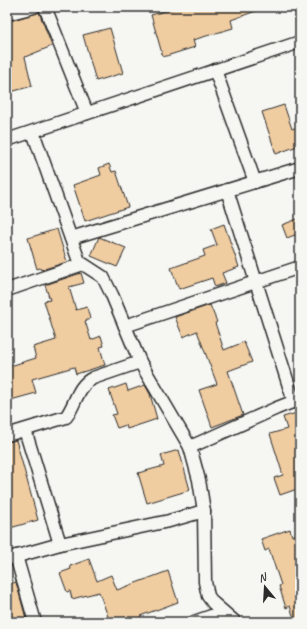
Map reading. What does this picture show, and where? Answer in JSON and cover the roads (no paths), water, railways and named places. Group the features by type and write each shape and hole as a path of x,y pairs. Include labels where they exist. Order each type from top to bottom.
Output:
{"street":[{"path":"7,14 34,7"},
{"path":"45,7 87,113"},
{"path":"7,140 300,42"},
{"path":"215,70 255,182"},
{"path":"33,132 80,264"},
{"path":"71,238 300,168"},
{"path":"190,448 297,400 256,282 227,190"},
{"path":"7,290 80,264 83,264 103,277 140,362 190,448 200,480 204,512 205,582 209,600 235,622"},
{"path":"125,326 300,268"},
{"path":"7,435 66,417 84,384 90,380 140,362"},
{"path":"25,430 60,544"},
{"path":"35,622 11,558 60,544 204,512"},
{"path":"194,622 223,612"}]}
